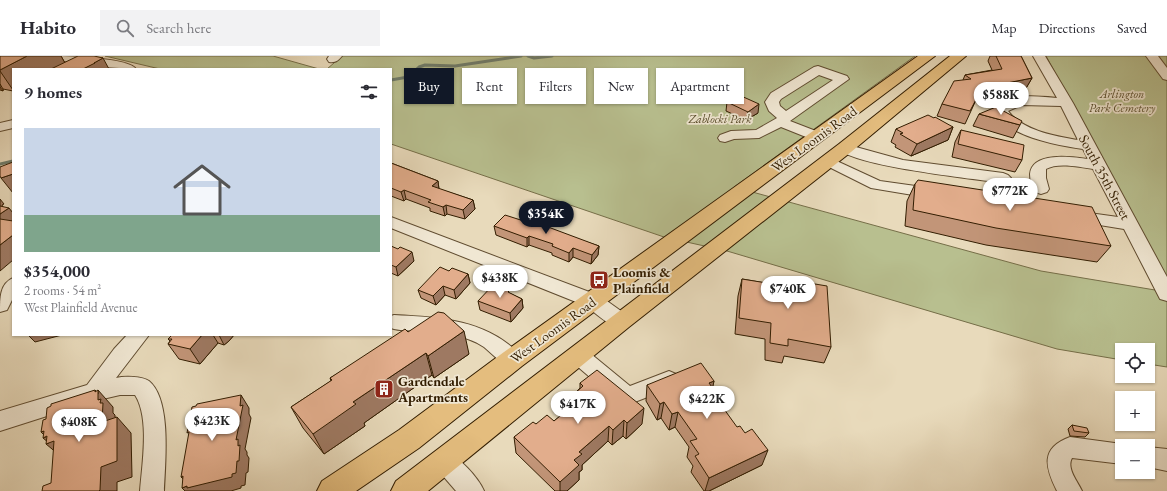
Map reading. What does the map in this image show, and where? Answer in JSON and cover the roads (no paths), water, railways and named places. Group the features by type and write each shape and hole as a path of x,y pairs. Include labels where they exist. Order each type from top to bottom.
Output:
{"main road":[{"name":"West Loomis Road","path":"332,491 409,439 513,359 816,136 928,56"},
{"name":"West Loomis Road","path":"406,491 445,462 578,354 836,155 959,56"},
{"path":"816,136 836,155"}],"street":[{"path":"59,56 85,62 122,65 128,68"},
{"path":"1152,56 1167,76"},
{"name":"South 35th Street","path":"1041,57 1167,294"},
{"path":"70,68 85,62"},
{"path":"725,138 731,135 760,134 783,120 843,79 818,70 776,96 772,102 774,108 783,120 816,136"},
{"path":"1066,103 1031,100 1007,105 1001,110 1005,118 1031,132 1060,142 1089,146"},
{"path":"0,127 12,124"},
{"path":"836,155 859,154 924,167 1004,178"},
{"path":"836,155 876,185 953,197"},
{"path":"1041,189 1038,175 1040,167 1044,164 1064,162 1099,165"},
{"path":"1061,214 1130,224"},
{"path":"392,222 593,301 621,321"},
{"path":"394,322 433,324 462,330 484,338 513,359"},
{"path":"94,392 121,355 138,336"},
{"path":"578,354 627,396 677,377"},
{"path":"0,421 94,392 120,386 142,387 148,393 155,427 152,491"},
{"path":"1070,491 1062,479 1058,466 1064,449 1070,447 1115,453"},
{"path":"1155,458 1167,460"},
{"path":"445,462 472,491"}],"waterway":[{"path":"392,80 408,77 419,67 425,65 455,66 521,56"},
{"path":"528,56 534,58 552,56"},
{"path":"0,164 12,161"}],"place":[{"name":"Loomis & Plainfield","path":"599,280"},
{"name":"Gardendale Apartments","path":"384,389"}],"park label":[{"name":"Arlington Park Cemetery","path":"1122,101"},
{"name":"Zablocki Park","path":"720,119"}]}
